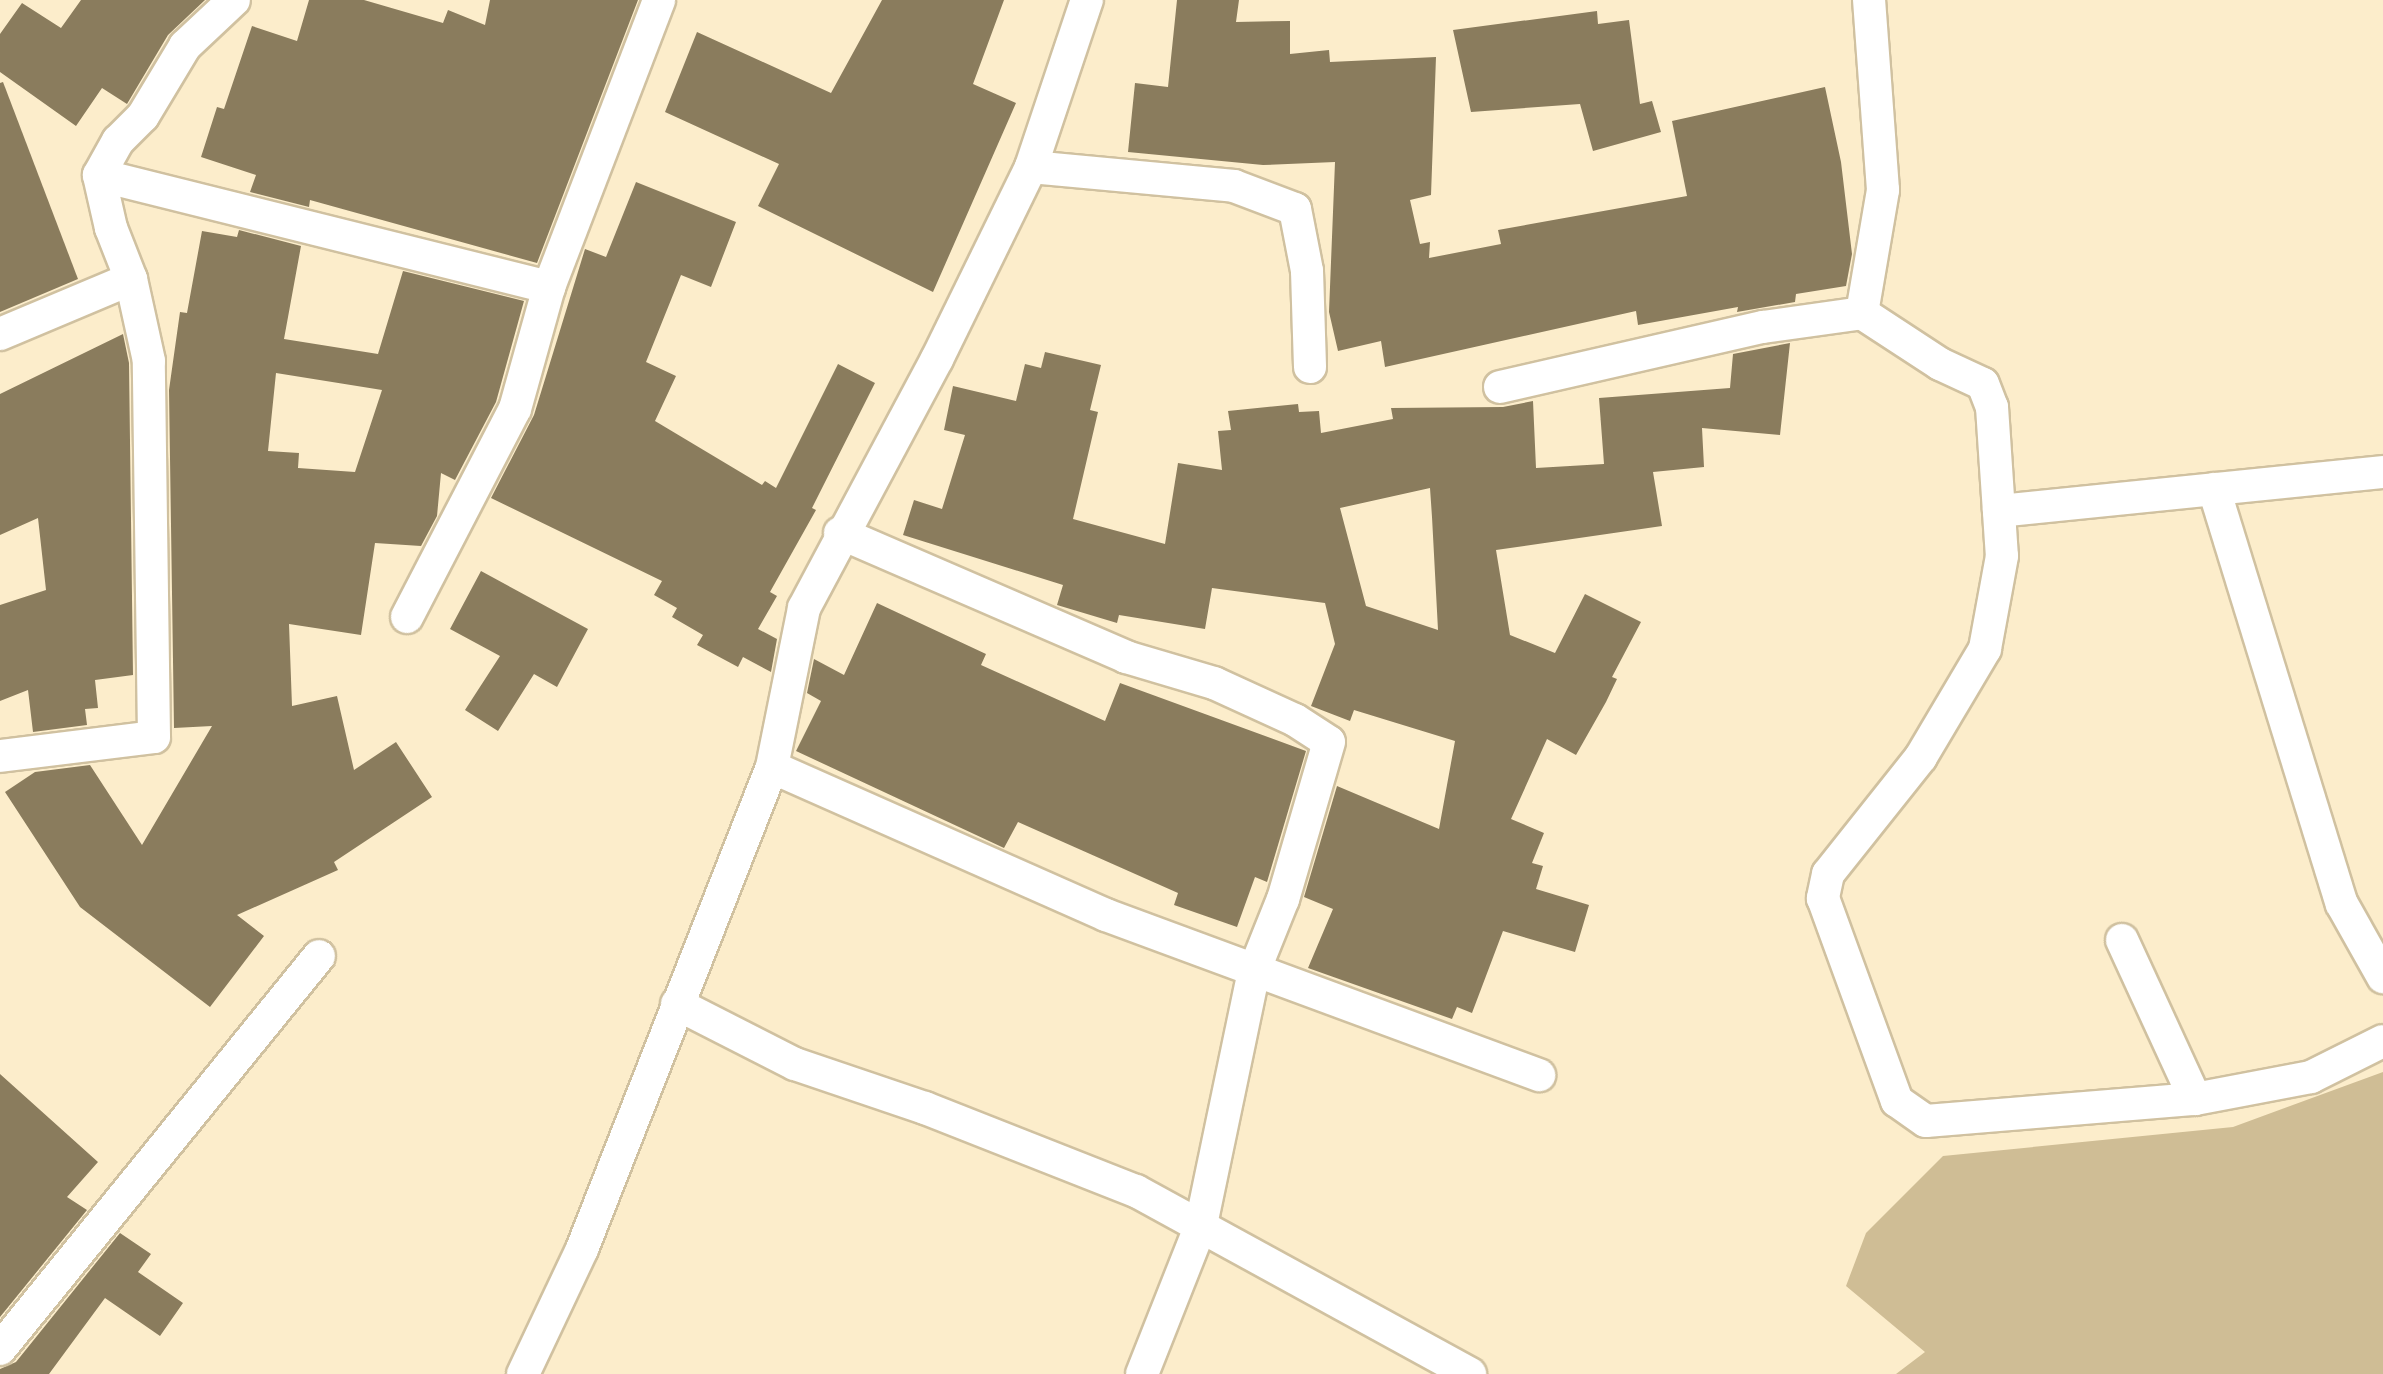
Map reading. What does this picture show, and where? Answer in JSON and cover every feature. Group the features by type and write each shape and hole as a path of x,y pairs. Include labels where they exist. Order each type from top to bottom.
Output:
{"street":[{"path":"0,756 154,737 149,361 131,280 111,228 99,175 118,140 143,116 185,46 234,0"},
{"path":"407,618 515,409 549,287 659,0"},
{"path":"524,1374 582,1249 772,767 804,608 840,533 937,360 1031,167 1086,0"},
{"path":"1862,313 1884,190 1870,0"},
{"path":"1031,167 1234,186 1294,209 1307,271 1310,368"},
{"path":"99,175 549,287"},
{"path":"0,334 131,280"},
{"path":"1500,387 1763,327 1862,313 1940,364 1983,384 1992,407 2002,556 1985,648 1921,756 1841,852 1828,874 1824,898 1897,1100 1909,1113 1926,1121 1948,1121 2195,1099 2311,1077 2383,1040"},
{"path":"1999,511 2383,472"},
{"path":"2214,489 2342,904 2383,976"},
{"path":"840,533 1126,656 1214,683 1294,720 1330,742 1283,899 1254,971 1201,1226 1142,1374"},
{"path":"772,767 1106,915 1539,1075"},
{"path":"2122,940 2195,1099"},
{"path":"0,1349 319,956"},
{"path":"677,1004 795,1064 925,1108 1136,1191 1470,1374"}],"shaded area":[{"path":"2383,1072 2383,1374 1896,1374 1925,1352 1846,1286 1866,1233 1943,1156 2233,1127"}],"building":[{"path":"81,0 205,0 168,35 127,104 102,88 76,126 0,72 0,34 22,3 61,28"},
{"path":"309,0 364,0 443,23 448,10 485,25 490,0 638,0 537,263 310,200 309,207 250,192 256,175 201,157 217,107 224,109 252,26 297,41"},
{"path":"882,0 1004,0 973,84 1016,103 933,292 758,206 779,164 665,112 697,32 831,93"},
{"path":"1177,0 1239,0 1236,22 1290,21 1290,54 1329,50 1330,62 1436,57 1431,195 1410,200 1420,244 1430,242 1429,258 1501,244 1498,230 1687,196 1672,121 1825,87 1841,162 1852,254 1846,286 1796,294 1795,302 1737,312 1738,307 1638,325 1636,311 1385,367 1381,341 1338,351 1329,312 1335,162 1263,165 1128,152 1135,83 1168,87"},
{"path":"1597,11 1598,24 1629,20 1640,104 1652,101 1661,132 1593,151 1580,104 1471,112 1453,30"},
{"path":"3,82 78,279 0,312 0,83"},
{"path":"636,182 736,222 711,287 681,275 646,362 676,376 655,421 762,485 765,481 776,488 838,364 875,383 812,508 816,510 770,592 777,596 758,629 777,639 771,672 743,657 738,667 697,645 703,635 672,617 677,608 654,595 662,581 491,498 534,415 585,249 606,257"},
{"path":"239,230 301,246 284,339 378,354 403,271 524,301 496,402 455,480 441,473 437,516 421,546 375,543 361,635 289,624 292,706 337,696 354,770 396,742 432,797 334,862 338,870 237,915 264,936 210,1007 80,907 5,792 35,772 90,765 142,845 212,726 174,728 169,390 180,312 187,313 202,231 237,237","holes":["276,373 382,390 355,472 298,468 299,453 268,451"]},
{"path":"123,334 129,363 133,675 95,680 98,708 85,709 87,725 33,732 28,690 0,701 0,605 46,590 38,518 0,535 0,394"},
{"path":"1790,343 1780,435 1702,428 1704,467 1653,472 1662,526 1496,550 1510,635 1555,653 1585,594 1641,622 1612,677 1617,679 1606,702 1576,755 1547,739 1511,819 1544,833 1532,863 1543,866 1536,889 1589,905 1575,952 1503,931 1472,1013 1457,1007 1452,1019 1308,968 1333,909 1304,897 1337,786 1439,829 1455,741 1354,710 1350,721 1311,706 1335,644 1325,603 1212,588 1205,629 1119,615 1117,623 1057,605 1063,585 903,535 914,500 942,509 965,435 944,430 953,386 1016,401 1025,364 1041,368 1045,352 1101,365 1090,410 1098,412 1073,519 1165,544 1178,463 1222,470 1218,431 1231,430 1228,411 1298,404 1299,412 1319,411 1321,433 1393,419 1391,408 1503,407 1533,401 1536,468 1604,464 1599,398 1730,388 1733,354","holes":["1430,488 1438,630 1366,606 1340,508"]},
{"path":"481,571 588,629 557,687 534,674 498,731 465,710 500,656 450,629"},
{"path":"877,603 986,654 981,665 1105,721 1120,683 1306,751 1267,882 1255,877 1237,927 1174,905 1178,893 1018,822 1004,848 796,751 821,701 807,693 814,659 844,675"},
{"path":"0,1074 98,1162 67,1197 87,1210 0,1317"},
{"path":"120,1233 151,1254 138,1272 183,1303 160,1336 105,1298 49,1374 0,1374 0,1369 16,1362"}]}
